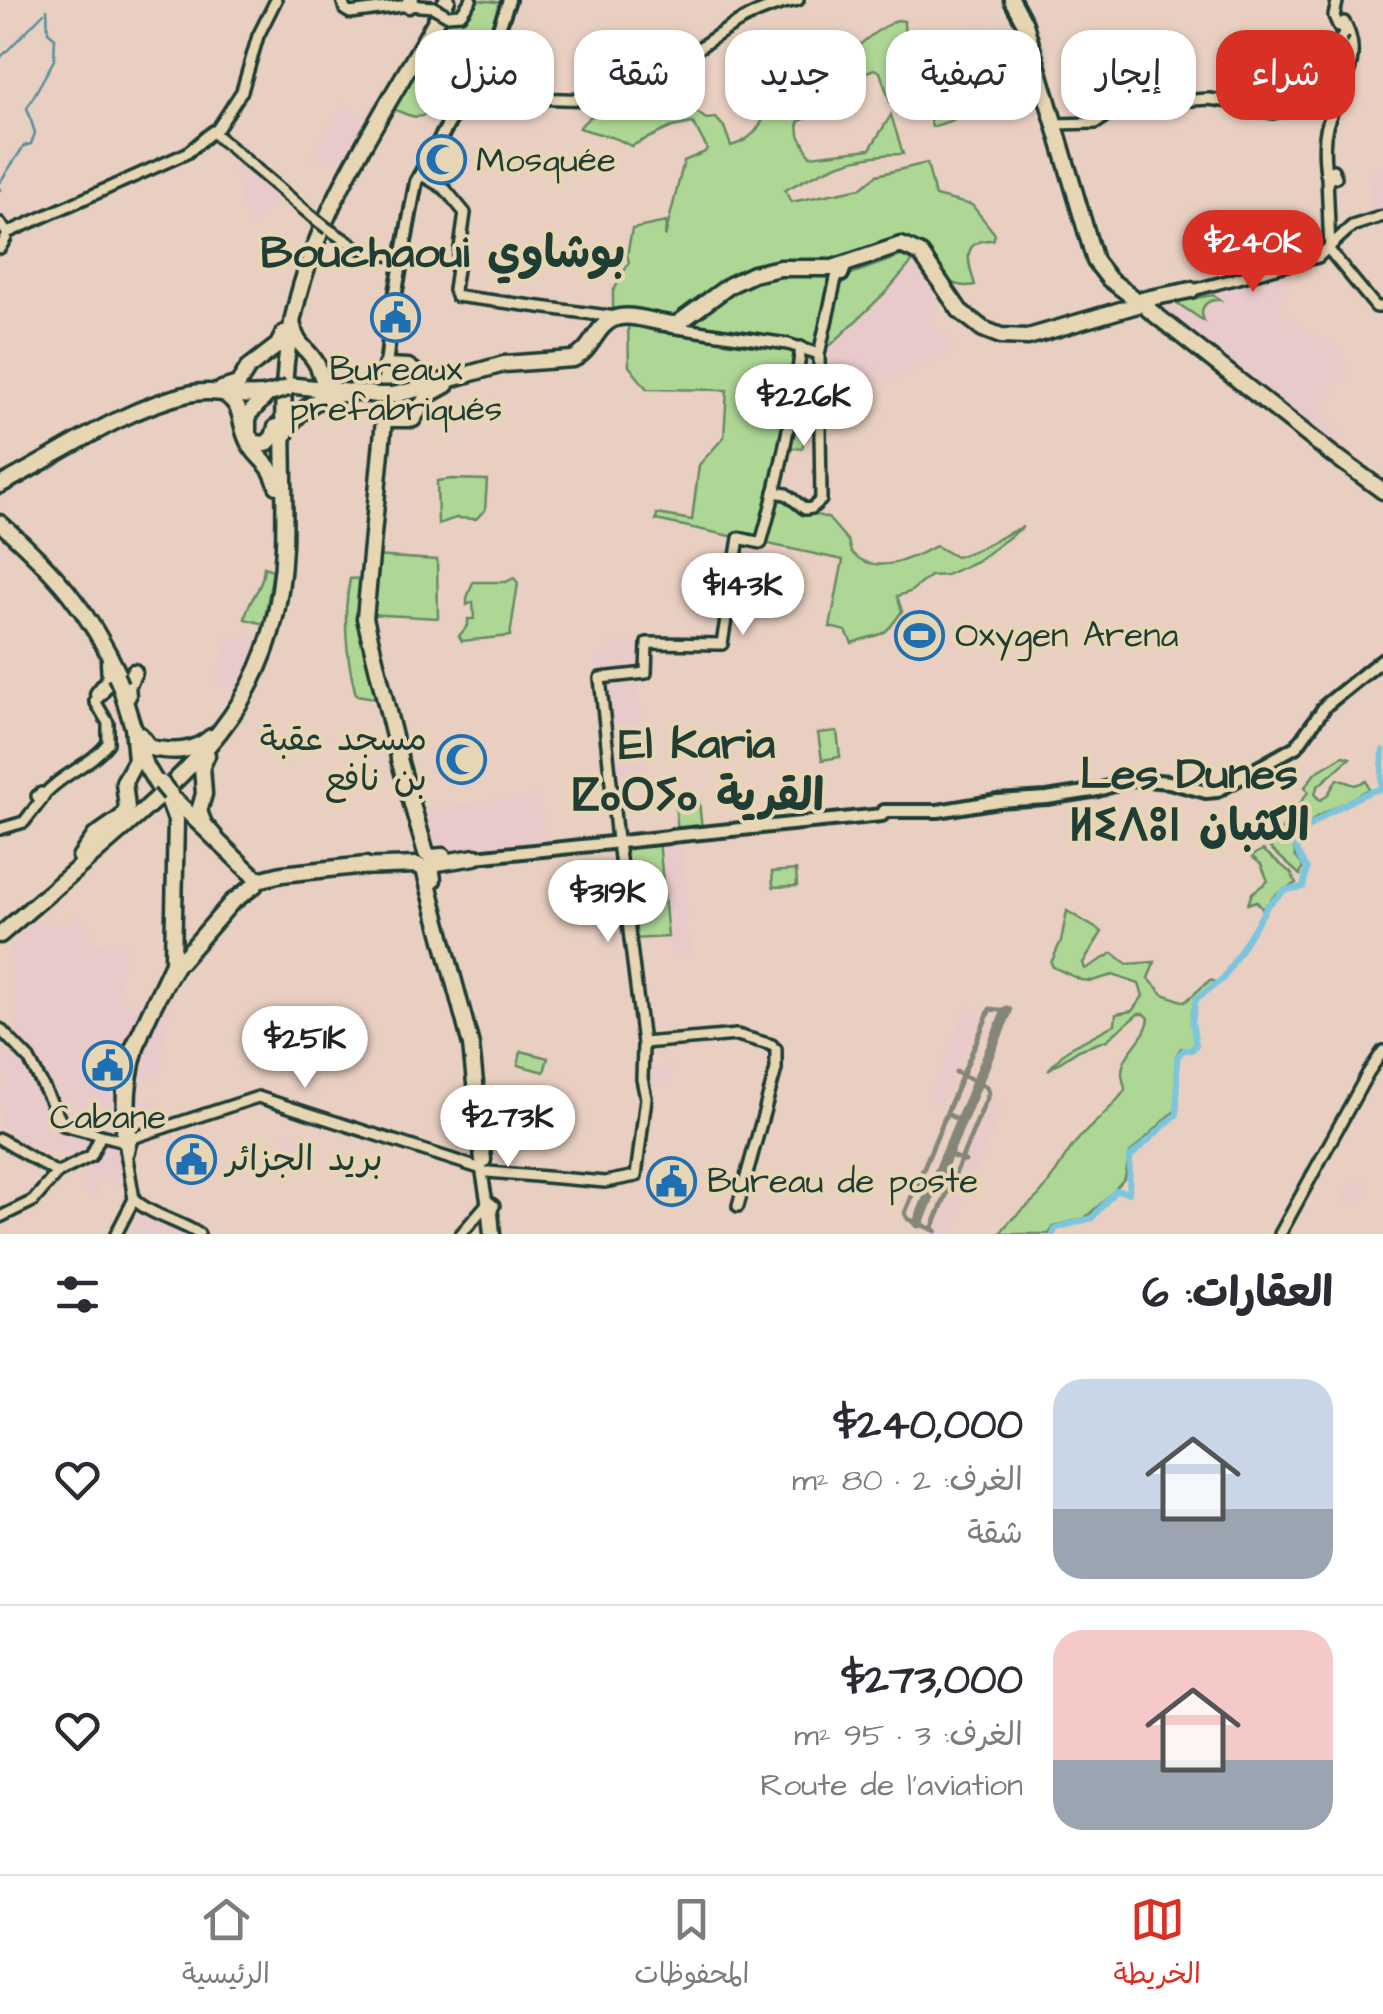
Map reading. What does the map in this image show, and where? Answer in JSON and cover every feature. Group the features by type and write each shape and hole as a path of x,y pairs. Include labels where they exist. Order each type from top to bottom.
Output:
{"highway":[{"path":"1012,0 1059,126 1095,262 1109,278 1383,489"},
{"path":"0,483 126,417 176,397 221,391 238,384 248,368 278,346 341,186 442,4"},
{"path":"392,395 506,366 578,361 617,322 669,327 684,323 732,286 772,272 839,273 895,248 921,259 954,308 992,336 1025,340 1191,292"},
{"path":"385,420 415,418 429,394 454,380 504,364 577,358 586,352 608,319 677,324 733,282 769,270 828,268 895,248"},
{"path":"282,387 251,410 247,430 250,440 259,445 271,440 276,426 282,387 289,323"},
{"path":"289,323 297,342 316,361 323,382 338,391"},
{"path":"390,367 412,368 430,381 454,380"},
{"path":"390,367 411,370 416,376 415,386 392,395"},
{"path":"377,864 418,854 365,616 390,367"},
{"path":"215,837 201,820 199,811 204,794 202,766 234,716 263,658 280,596 284,541 282,387"},
{"path":"0,483 141,408 191,390 247,397 282,387 392,395 415,401 416,414 408,419 385,420"},
{"path":"221,391 238,405 247,440 272,470 279,494"},
{"path":"281,455 283,439 292,422 320,398 338,391"},
{"path":"0,931 163,787 215,733 245,687 268,627 278,582 276,426"},
{"path":"1,527 72,599 129,707 142,749 175,812 176,961"},
{"path":"163,787 201,757 234,716"},
{"path":"134,724 144,745 158,750 190,750 215,733"},
{"path":"114,834 126,814 124,782 136,760 134,724"},
{"path":"163,787 256,880"},
{"path":"163,787 256,880"},
{"path":"410,808 428,856 468,856"},
{"path":"0,931 73,865 152,810 172,817 177,832"},
{"path":"73,865 95,836 126,814"},
{"path":"126,1141 125,1083 131,1053 176,961 256,880 468,856"},
{"path":"468,856 430,866 475,1073 484,1171"},
{"path":"176,961 224,907 256,880 413,862"},
{"path":"358,868 421,866 442,924 473,1038 484,1171"},
{"path":"488,1210 493,1234"}],"main road":[{"path":"498,30 507,0"},
{"path":"390,367 389,334 410,205 420,174 450,120"},
{"path":"790,268 839,273"},
{"path":"468,856 938,811 1098,790 1133,779 1169,782 1191,792 1222,790 1294,748 1322,710 1383,661"}],"street":[{"path":"3,235 181,158 216,132 242,91 258,36 276,0"},
{"path":"342,0 350,13 410,3 442,4 462,13 471,0"},
{"path":"554,99 616,98 743,19 798,0"},
{"path":"1337,1 1347,30"},
{"path":"1337,1 1334,16 1339,30"},
{"path":"1343,30 1344,22"},
{"path":"1059,126 1096,124 1126,104 1216,100"},
{"path":"1059,126 1096,126 1126,107 1216,102"},
{"path":"1331,120 1326,132 1330,249 1365,297 1376,308 1383,307"},
{"path":"216,132 314,218 356,248 402,258"},
{"path":"420,174 445,189 465,214 454,297 608,319"},
{"path":"1146,305 1318,256 1353,228 1383,218"},
{"path":"774,492 786,494 805,509 821,500 819,354 839,273"},
{"path":"669,327 801,347 819,354"},
{"path":"0,1030 29,1059 60,1121 68,1128 100,1136 126,1141 258,1097 484,1171 605,1182 636,1176 646,1098 600,678 646,673 646,643 722,644 738,538 761,544 802,375 801,347"},
{"path":"0,827 24,822 41,796 90,762 108,743 113,681"},
{"path":"642,1045 740,1035 774,1049 738,1206"},
{"path":"484,1171 605,1180 632,1175 637,1166 644,1099 640,1079 642,1045"},
{"path":"1281,1234 1383,1052"},
{"path":"0,1216 33,1201 56,1173 90,1156 100,1136"},
{"path":"0,1138 56,1173"},
{"path":"116,1234 134,1199 126,1141"},
{"path":"484,1171 488,1210"},
{"path":"484,1171 488,1210"},
{"path":"134,1199 199,1234"},
{"path":"463,1234 488,1210"}],"shaded area":[{"path":"979,23 990,30 963,30"},
{"path":"344,103 367,124 346,158 310,160"},
{"path":"239,159 278,195 251,225 240,205 236,167"},
{"path":"1383,166 1383,215 1372,216 1368,172 1371,167"},
{"path":"917,259 933,284 935,312 927,320 957,348 885,383 822,357 824,351"},
{"path":"1285,269 1291,276 1278,308 1310,334 1329,341 1344,353 1339,359 1351,369 1317,410 1340,436 1333,445 1159,308 1164,304 1173,309 1175,304 1169,302 1252,281 1255,288 1268,273"},
{"path":"242,634 260,641 238,692 211,680 219,672 228,638"},
{"path":"611,641 644,643 643,669 599,676 595,656 611,653 615,665"},
{"path":"637,677 645,773 612,777 603,682"},
{"path":"539,796 545,843 431,856 416,809"},
{"path":"680,839 686,886 686,936 691,936 692,955 671,956 659,841"},
{"path":"74,917 89,921 90,943 126,945 117,1001 161,999 174,978 159,1080 139,1079 137,1099 156,1104 154,1120 135,1121 134,1130 121,1139 84,1131 84,1106 62,1120 18,1047 10,946 31,925 72,925"},
{"path":"968,1006 983,1014 941,1107 927,1101"},
{"path":"8,1050 24,1056 57,1122 98,1139 91,1152 78,1162 65,1154 22,1144 0,1125 0,1092 7,1078 0,1077 0,1053"},
{"path":"671,1066 671,1085 647,1088 645,1072"},
{"path":"992,1098 1004,1103 950,1234 935,1234"},
{"path":"286,1134 320,1145 319,1148 313,1147 310,1158 304,1156 302,1163 279,1155"},
{"path":"100,1139 123,1146 130,1189 117,1186 115,1180 100,1179 96,1196 81,1189"},
{"path":"1356,1176 1370,1186 1356,1207 1342,1199"},
{"path":"136,1206 193,1234 137,1234"}],"green space":[{"path":"478,0 506,3 496,30 439,30 446,17"},
{"path":"897,20 904,21 905,30 886,30 886,90 880,72 874,69 866,72 866,40"},
{"path":"415,71 415,116 393,109"},
{"path":"716,118 731,146 753,134 762,122 802,120 798,122 799,135 810,156 870,149 888,120 893,120 903,154 855,160 785,190 791,202 861,188 877,175 927,163 935,196 972,205 995,234 993,240 971,248 969,261 975,285 947,281 913,246 833,266 761,270 684,320 613,314 613,292 629,262 632,229 666,222 665,237 684,161 707,148 693,123 672,127 631,146 579,128 587,120"},
{"path":"930,120 953,120 932,127"},
{"path":"901,256 913,261 831,345 823,344 840,278"},
{"path":"780,273 835,277 816,351 800,345 792,408 805,420 802,448 783,448 772,493 785,495 796,509 828,518 848,541 851,552 882,565 936,546 956,557 1023,527 977,561 946,575 930,576 910,592 897,596 902,611 890,627 852,643 846,631 830,627 843,560 656,520 657,514 692,520 699,465 724,437 727,390 647,389 629,366 628,324 671,330 747,281"},
{"path":"1214,295 1220,300 1205,305 1204,321 1169,302"},
{"path":"487,480 485,510 476,519 456,518 438,524 437,481"},
{"path":"373,556 437,560 438,618 367,614"},
{"path":"264,567 273,570 264,624 245,619"},
{"path":"364,578 380,699 356,695 348,651 346,608 350,579"},
{"path":"514,578 518,583 510,636 462,641 459,636 468,619 474,619 473,602 467,605 473,582 506,582"},
{"path":"837,731 840,757 822,760 818,733"},
{"path":"1343,756 1350,758 1317,787 1315,795 1320,800 1327,796 1337,779 1355,785 1366,781 1369,789 1315,818 1294,843 1295,856 1303,866 1300,875 1269,847 1308,792 1305,787 1315,773"},
{"path":"699,801 702,831 678,832 675,803"},
{"path":"659,840 668,937 631,939 621,844"},
{"path":"1263,850 1291,873 1296,883 1275,895 1263,909 1256,901 1248,904 1252,893 1268,881 1261,864 1251,856"},
{"path":"796,870 797,886 773,887 772,872"},
{"path":"1067,911 1102,932 1083,963 1085,969 1113,953 1127,964 1155,962 1148,978 1163,994 1185,1002 1210,980 1216,982 1193,1008 1191,1023 1196,1043 1190,1049 1181,1048 1176,1056 1176,1110 1130,1153 1125,1178 1085,1218 1054,1226 1049,1234 1000,1234 1039,1195 1075,1143 1125,1090 1123,1065 1149,1018 1138,1014 1107,1040 1079,1050 1048,1070 1067,1050 1115,1024 1116,1014 1132,1011 1143,996 1139,984 1113,975 1081,980 1053,967"},
{"path":"521,1051 548,1058 544,1072 518,1065"}],"waterway":[{"path":"0,182 24,146 31,144 35,133 27,108 54,60 55,38 48,32 47,9"},
{"path":"0,58 44,13"},
{"path":"1053,1234 1056,1228 1092,1218 1116,1190 1129,1193 1130,1157 1177,1114 1177,1057 1196,1045 1192,1022 1196,999 1223,979 1268,905 1285,890 1303,887 1307,869 1296,846 1302,833 1336,809 1381,789 1383,750"}],"taxiway":[{"path":"936,1231 908,1219 905,1213 990,1009 1007,1011"},
{"path":"932,1229 989,1093 987,1087 956,1072"},
{"path":"947,1114 961,1121"},
{"path":"947,1154 965,1161"}],"runway":[{"path":"918,1223 1007,1011"}],"place":[{"name":"Mosquée","path":"441,160"},
{"name":"Bureaux prefabriqués","path":"396,317"},
{"name":"Oxygen Arena","path":"920,635"},
{"name":"مسجد عقبة بن نافع","path":"462,759"},
{"name":"Cabane","path":"108,1065"},
{"name":"بريد الجزائر","path":"191,1159"},
{"name":"Bureau de poste","path":"672,1181"}],"district":[{"name":"Bouchaoui بوشاوي","path":"443,254"},
{"name":"El Karia ⵇⴰⵔⵢⴰ القرية","path":"697,771"},
{"name":"Les Dunes ⵍⵉⴷⵓⵏ الكثبان","path":"1189,801"}]}
